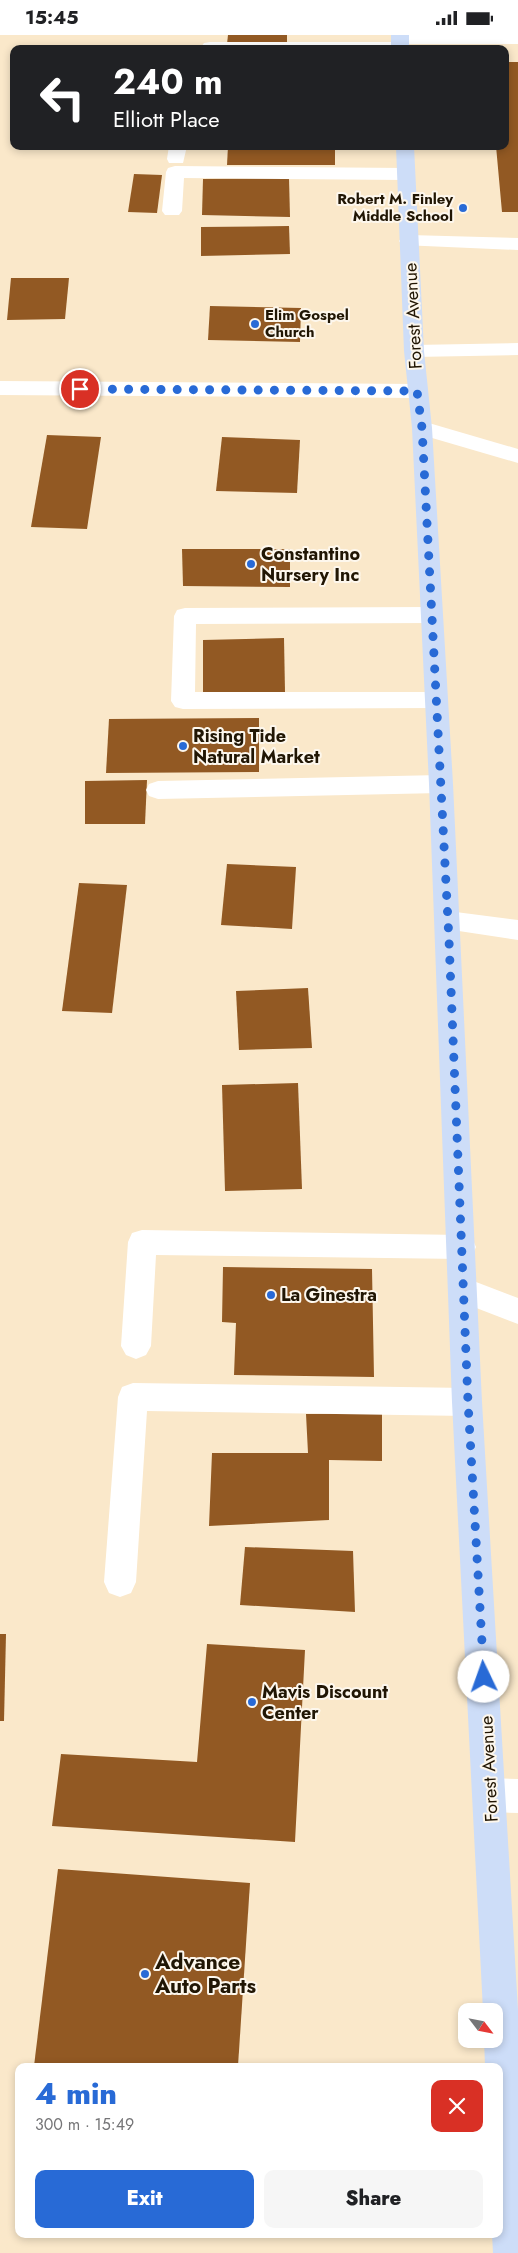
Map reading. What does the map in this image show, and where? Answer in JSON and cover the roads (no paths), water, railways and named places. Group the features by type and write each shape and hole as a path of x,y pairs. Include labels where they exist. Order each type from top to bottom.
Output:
{"main road":[{"name":"Forest Avenue","path":"405,150 414,351 422,428 448,921 468,1402 504,1795 512,2253"}],"street":[{"path":"305,45 518,39"},
{"path":"172,211 175,172 406,174"},
{"path":"409,241 518,244"},
{"path":"414,351 518,349"},
{"path":"0,388 417,391"},
{"path":"422,428 518,456"},
{"path":"431,615 186,616 183,701 436,700"},
{"path":"158,790 441,784"},
{"path":"448,921 518,930"},
{"path":"136,1346 142,1242 462,1247"},
{"path":"464,1290 518,1311"},
{"path":"120,1582 133,1397 468,1402"}],"place":[{"name":"Robert M. Finley Middle School","path":"463,208"},
{"name":"Elim Gospel Church","path":"255,324"},
{"name":"Constantino Nursery Inc","path":"251,564"},
{"name":"Rising Tide Natural Market","path":"183,746"},
{"name":"La Ginestra","path":"271,1295"},
{"name":"Mavis Discount Center","path":"252,1702"},
{"name":"Advance Auto Parts","path":"145,1974"}]}
